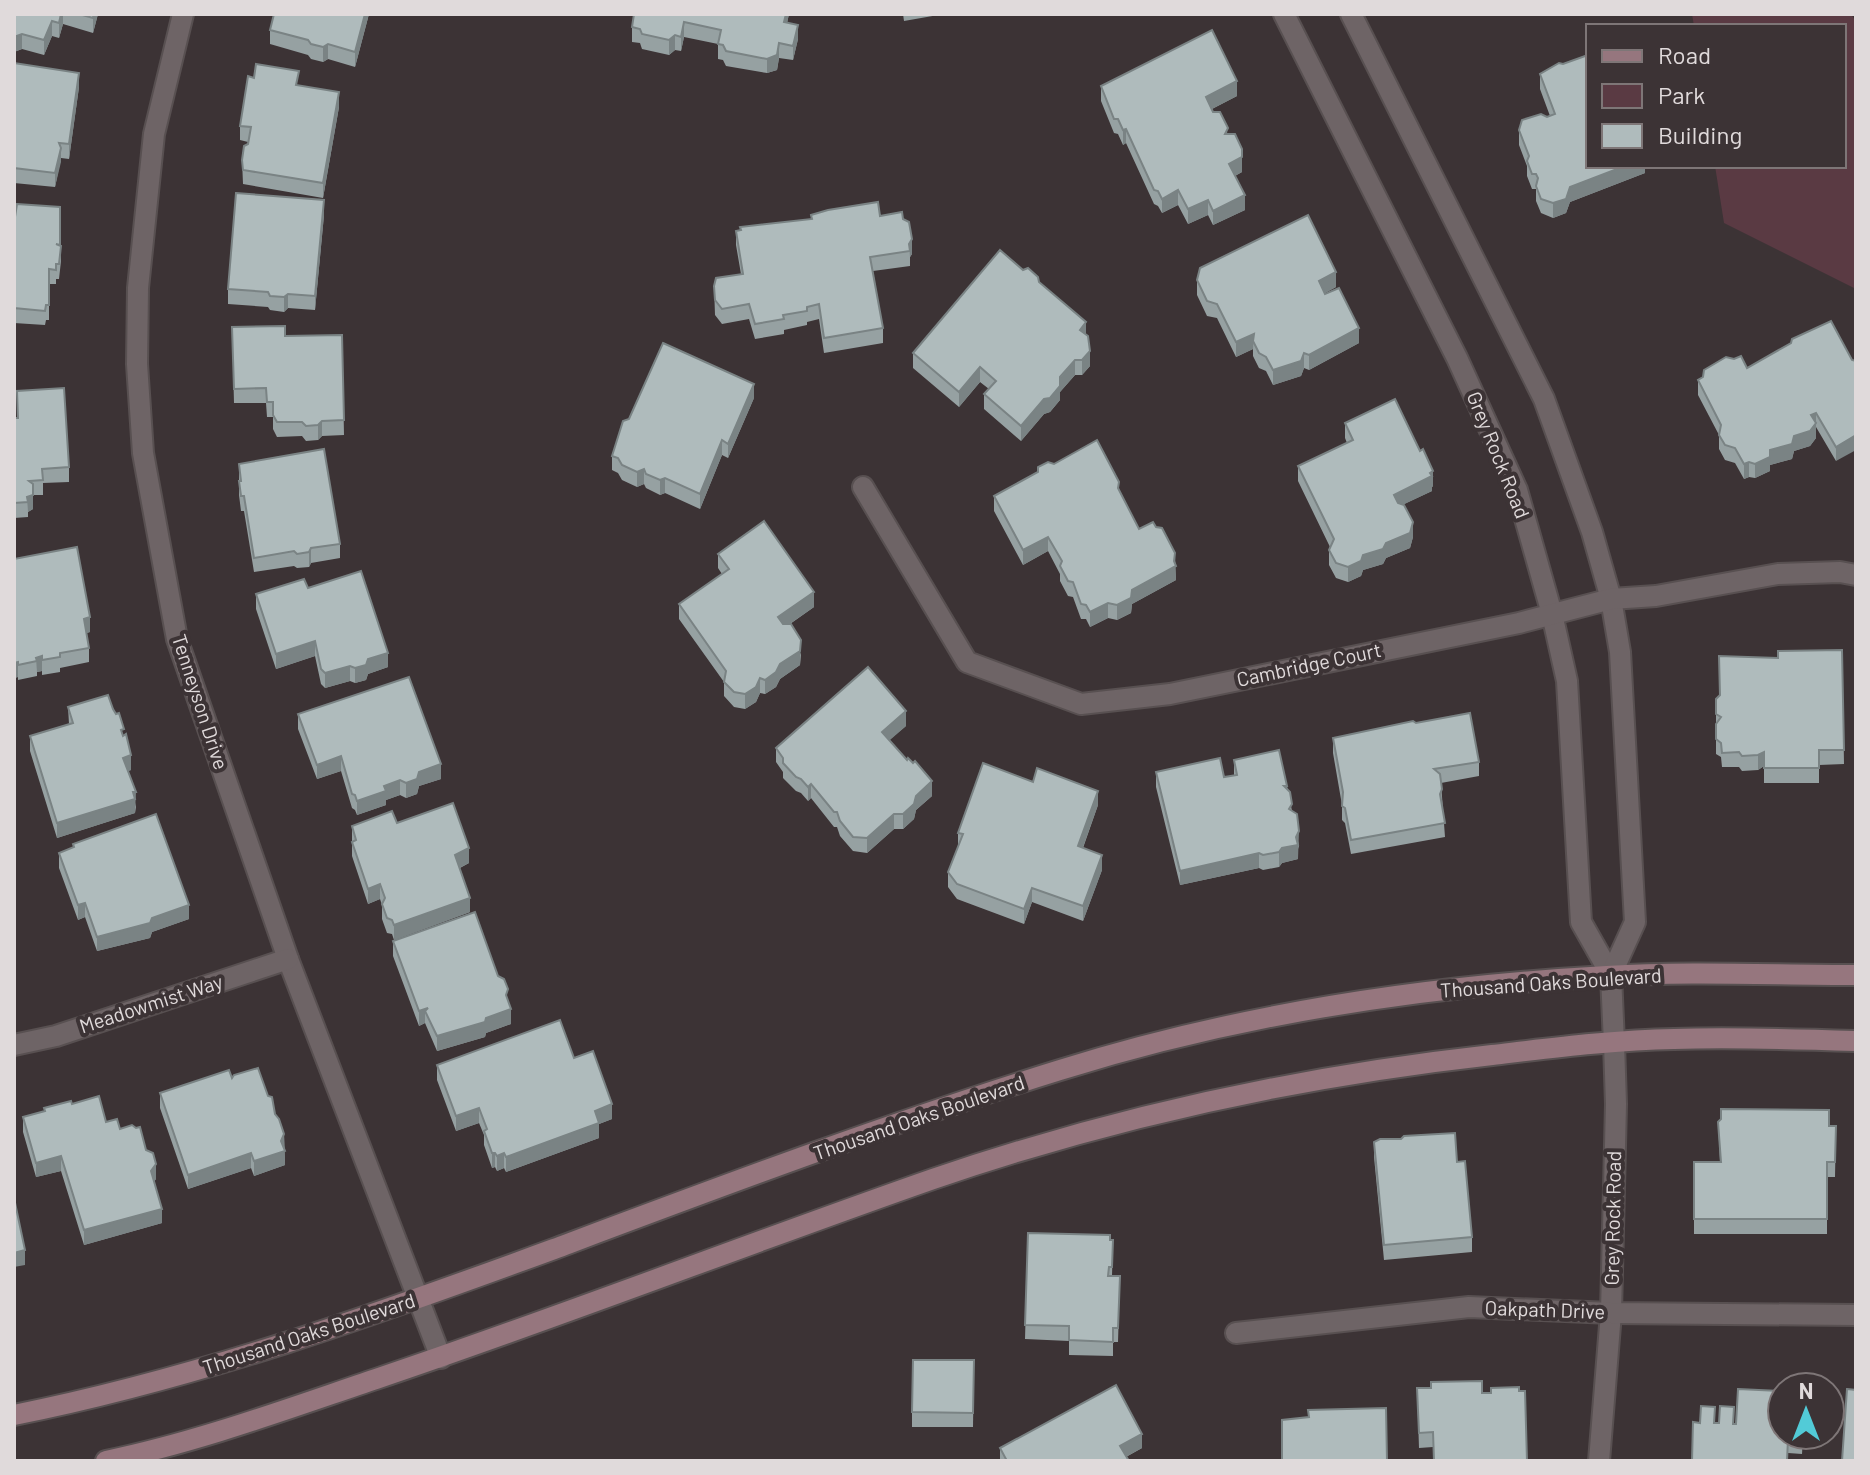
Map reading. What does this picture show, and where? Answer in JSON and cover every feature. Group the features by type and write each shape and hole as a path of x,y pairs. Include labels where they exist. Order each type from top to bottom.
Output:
{"main road":[{"name":"Thousand Oaks Boulevard","path":"14,1415 83,1401 228,1361 418,1299 865,1135 1064,1069 1180,1038 1293,1013 1429,992 1611,975 1856,975"},
{"path":"106,1461 245,1424 441,1358 937,1178 1053,1142 1175,1110 1294,1084 1415,1063 1672,1039 1856,1041"}],"street":[{"name":"Tenneyson Drive","path":"183,14 154,134 138,288 137,364 143,453 177,639 288,959 441,1358"},
{"name":"Grey Rock Road","path":"1284,14 1451,344 1517,490 1552,614 1567,681 1581,922 1611,975"},
{"name":"Grey Rock Road","path":"1351,14 1544,399 1592,532 1611,599 1620,652 1635,922 1611,975 1616,1104 1611,1313 1599,1461"},
{"name":"Cambridge Court","path":"863,487 967,662 1081,704 1170,694 1611,599 1656,596 1778,574 1840,572 1856,575"},
{"name":"Meadowmist Way","path":"14,1045 56,1036 288,959"},
{"name":"Oakpath Drive","path":"1236,1333 1469,1307 1611,1313 1856,1315"}],"green space":[{"path":"1692,14 1851,14 1856,22 1856,289 1724,223 1715,168 1846,168 1846,24 1694,24"}],"building":[{"path":"14,14 61,14 59,23 52,21 44,40 22,34 14,37"},
{"path":"274,14 365,14 355,52 328,44 323,47 311,44 308,40 270,30"},
{"path":"634,14 786,14 784,22 798,25 793,46 779,43 777,55 767,59 726,51 723,45 718,44 721,30 684,22 681,37 675,35 669,40 642,34 640,29 632,27"},
{"path":"1212,30 1237,81 1206,97 1213,112 1220,112 1228,128 1225,134 1235,134 1242,149 1242,157 1229,164 1245,195 1213,211 1208,200 1188,209 1178,190 1162,199 1154,190 1126,129 1123,130 1118,119 1114,119 1101,86"},
{"path":"1586,56 1586,168 1620,168 1570,187 1566,199 1553,203 1541,199 1536,186 1538,178 1532,174 1519,130 1522,120 1541,114 1547,117 1555,114 1540,74 1559,63"},
{"path":"14,63 79,73 69,144 59,143 61,148 55,173 14,168"},
{"path":"256,64 299,71 296,85 339,92 323,183 243,170 244,146 248,144 251,127 240,126 248,76 254,78"},
{"path":"236,193 324,200 315,296 270,296 268,292 228,289"},
{"path":"878,202 880,216 902,212 903,219 909,222 912,239 910,251 870,257 883,328 824,338 819,304 807,307 807,311 783,315 784,319 755,324 749,304 722,309 715,300 716,278 743,274 736,231 741,230 740,227 812,219 811,215 828,210"},
{"path":"17,204 60,207 60,245 56,244 61,246 59,264 56,264 56,270 49,269 49,305 46,305 45,311 14,308 14,217"},
{"path":"1308,215 1336,272 1319,281 1325,294 1339,288 1359,328 1309,355 1304,353 1301,361 1273,370 1266,357 1259,353 1253,341 1254,334 1236,342 1217,304 1207,301 1197,280 1200,268"},
{"path":"1000,250 1023,270 1028,268 1039,282 1086,322 1080,330 1088,336 1090,351 1082,360 1075,360 1060,377 1060,386 1021,426 984,394 996,381 980,367 959,392 913,353"},
{"path":"1831,321 1852,360 1856,361 1856,435 1836,447 1816,413 1811,415 1816,423 1810,431 1794,436 1792,444 1770,450 1770,457 1755,464 1744,464 1735,448 1725,445 1719,435 1721,425 1698,380 1703,377 1704,370 1726,357 1734,359 1741,356 1747,368 1791,343 1792,339"},
{"path":"285,326 285,336 342,335 344,420 322,421 318,425 306,426 302,422 277,422 273,415 273,402 267,402 266,388 234,389 232,327"},
{"path":"663,343 754,384 728,444 722,440 700,494 665,478 660,480 646,474 644,469 637,472 612,456 623,421 629,419"},
{"path":"64,388 69,467 42,469 43,480 29,481 33,484 33,495 27,497 28,502 14,503 17,391"},
{"path":"1395,399 1420,451 1423,449 1433,471 1430,473 1432,476 1394,495 1398,503 1404,505 1413,522 1410,533 1386,543 1383,549 1363,555 1361,561 1348,567 1336,563 1329,550 1334,539 1298,466 1353,440 1345,423"},
{"path":"1097,440 1139,529 1153,522 1156,527 1162,528 1175,553 1176,566 1132,590 1131,598 1117,605 1108,603 1090,612 1086,605 1081,604 1073,582 1068,581 1060,566 1062,561 1048,537 1023,550 994,496 1038,472 1038,467 1048,462 1054,464"},
{"path":"324,449 340,544 311,548 309,552 297,554 294,551 254,558 244,496 241,496 239,464"},
{"path":"764,521 814,592 778,617 783,624 791,624 801,640 800,651 780,664 776,672 765,680 760,678 756,687 745,694 734,692 724,682 726,671 679,604 729,569 718,554"},
{"path":"77,547 90,617 84,619 89,648 60,653 60,657 42,660 42,656 36,658 37,661 14,663 14,559"},
{"path":"361,571 388,653 368,659 366,665 325,673 321,669 315,641 276,654 256,594 304,579 308,588"},
{"path":"1842,650 1844,750 1819,750 1819,768 1764,768 1764,752 1742,756 1739,752 1722,753 1721,743 1716,739 1716,724 1721,717 1716,714 1716,699 1720,695 1719,656 1778,658 1778,651"},
{"path":"868,667 906,711 882,732 907,760 915,761 932,781 903,814 894,814 867,838 853,837 837,812 811,784 808,787 783,763 776,748"},
{"path":"409,677 441,764 419,772 417,779 406,783 400,780 384,786 386,791 357,801 341,756 317,765 298,714"},
{"path":"108,695 116,714 119,713 123,736 126,734 131,755 123,758 136,792 133,792 135,799 57,823 30,736 73,723 68,707"},
{"path":"1470,713 1479,762 1434,769 1440,774 1445,823 1351,840 1342,806 1343,792 1333,738"},
{"path":"1279,750 1287,786 1284,786 1290,792 1292,804 1289,809 1297,814 1298,845 1282,848 1279,852 1259,853 1180,871 1156,772 1220,758 1224,777 1237,775 1234,760"},
{"path":"983,763 1033,782 1037,768 1098,791 1078,846 1102,855 1083,906 1032,888 1024,909 957,884 948,872 963,834 958,833"},
{"path":"453,803 469,848 455,855 470,898 394,925 387,918 382,904 385,898 380,884 368,889 352,842 356,840 352,826 392,811 397,823"},
{"path":"156,814 189,905 152,918 150,923 97,937 85,903 78,905 59,853 74,847 73,844"},
{"path":"475,912 498,976 504,979 508,989 506,995 511,1009 486,1018 485,1022 437,1036 425,1011 428,1008 419,1011 393,941"},
{"path":"560,1020 574,1058 593,1051 612,1104 595,1111 599,1123 506,1157 504,1153 497,1156 492,1153 479,1108 456,1116 437,1065"},
{"path":"258,1068 268,1096 272,1097 284,1134 281,1141 285,1151 254,1161 251,1153 188,1175 160,1093 229,1070 232,1078"},
{"path":"99,1096 106,1122 117,1119 120,1129 132,1125 140,1127 146,1150 153,1153 156,1164 151,1171 162,1209 84,1230 61,1156 36,1163 23,1117 45,1111 44,1108"},
{"path":"1721,1109 1829,1110 1829,1126 1836,1126 1835,1162 1827,1162 1827,1219 1694,1219 1694,1162 1721,1162 1718,1122"},
{"path":"1455,1133 1457,1162 1465,1161 1472,1237 1384,1245 1374,1142 1404,1136"},
{"path":"14,1198 25,1250 14,1253"},
{"path":"1028,1233 1110,1235 1110,1240 1113,1240 1112,1267 1109,1267 1108,1276 1120,1276 1118,1328 1113,1328 1113,1342 1069,1340 1069,1326 1025,1325"},
{"path":"913,1360 974,1360 973,1413 912,1412"},
{"path":"1482,1381 1482,1393 1491,1393 1491,1388 1519,1387 1519,1391 1525,1391 1527,1461 1434,1461 1433,1432 1419,1433 1417,1388 1431,1388 1431,1382"},
{"path":"1116,1385 1142,1434 1120,1446 1129,1461 1007,1461 1000,1448"},
{"path":"1738,1389 1766,1390 1766,1451 1787,1451 1787,1461 1692,1461 1693,1422 1700,1423 1701,1406 1715,1407 1714,1423 1719,1423 1720,1406 1734,1407 1733,1424 1736,1424"},
{"path":"1847,1389 1856,1390 1856,1461 1842,1461 1843,1451 1846,1451"},
{"path":"1386,1408 1387,1461 1282,1461 1282,1420 1309,1417 1308,1410"}]}
